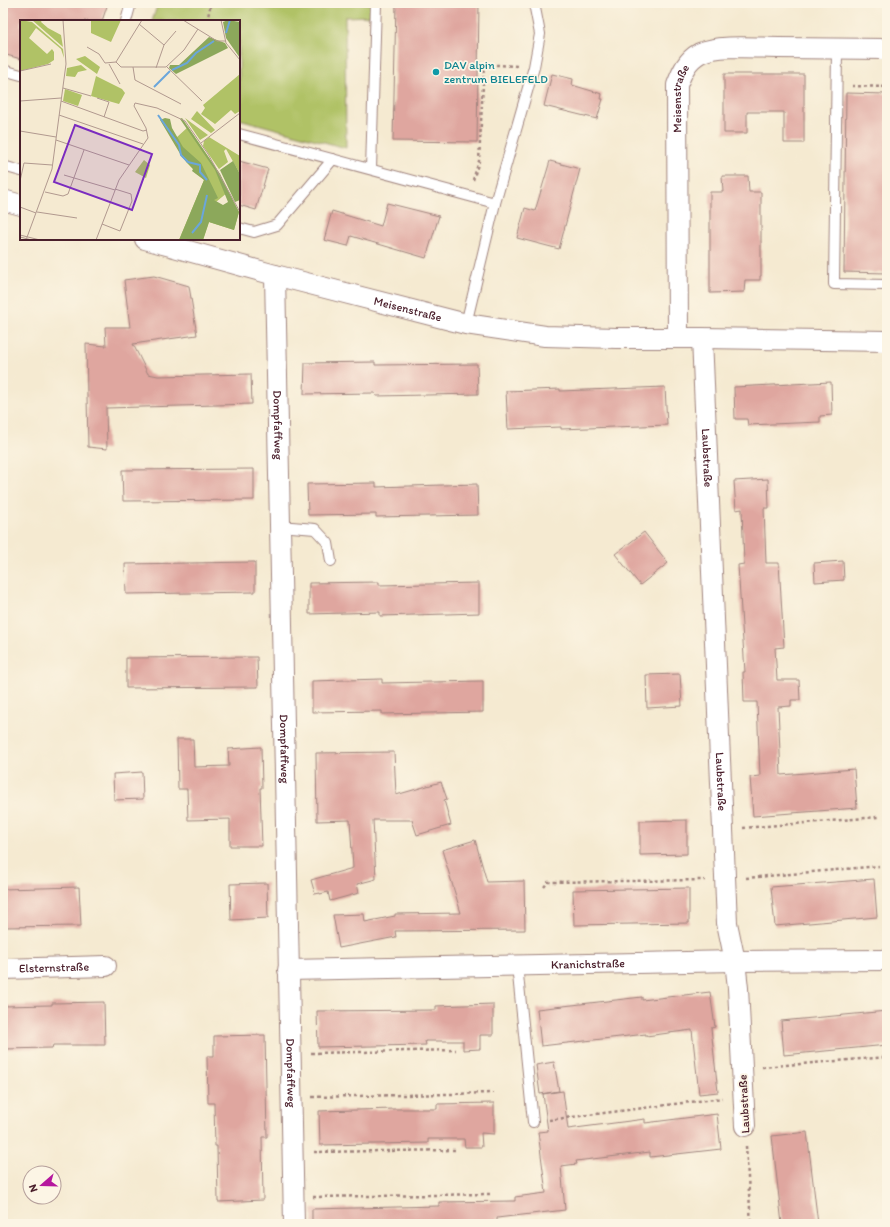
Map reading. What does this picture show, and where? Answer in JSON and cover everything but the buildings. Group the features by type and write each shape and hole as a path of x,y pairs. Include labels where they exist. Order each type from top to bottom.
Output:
{"street":[{"name":"Meisenstraße","path":"678,338 677,85 681,73 686,65 692,58 701,53 720,49 887,49"},
{"path":"3,200 20,205"},
{"name":"Meisenstraße","path":"149,240 466,324 544,336 570,338 702,338 887,341"},
{"name":"Dompfaffweg","path":"275,274 294,1224"},
{"name":"Laubstraße","path":"702,338 727,923 735,960 738,988 745,1126"},
{"name":"Kranichstraße","path":"288,970 735,960 887,960"},
{"name":"Elsternstraße","path":"3,969 106,966"}],"lane":[{"path":"126,20 132,3"},
{"path":"371,169 376,3"},
{"path":"466,324 495,203 534,67 540,34 534,3"},
{"path":"837,49 834,284 887,285"},
{"path":"3,70 20,75"},
{"path":"240,134 495,203"},
{"path":"240,228 254,232 276,225 333,159"},
{"path":"3,166 20,171"},
{"path":"280,526 315,529 328,543 331,561"},
{"path":"517,965 532,1122"}],"path":[{"path":"207,20 211,3"},
{"path":"478,64 534,67"},
{"path":"469,196 479,161 484,64"},
{"path":"836,86 887,87"},
{"path":"723,830 878,817"},
{"path":"544,887 548,882 725,880 879,866"},
{"path":"290,1053 456,1050"},
{"path":"742,1069 887,1057"},
{"path":"291,1097 493,1093"},
{"path":"532,1122 743,1095"},
{"name":"Laubstraße","path":"745,1126 751,1224"},
{"path":"292,1152 457,1150"},
{"path":"293,1198 491,1194"}],"green space":[{"path":"158,3 370,3 371,16 345,17 346,148 240,119 240,20 152,20"}],"place":[{"name":"DAV alpin zentrum BIELEFELD","path":"436,72"}]}
